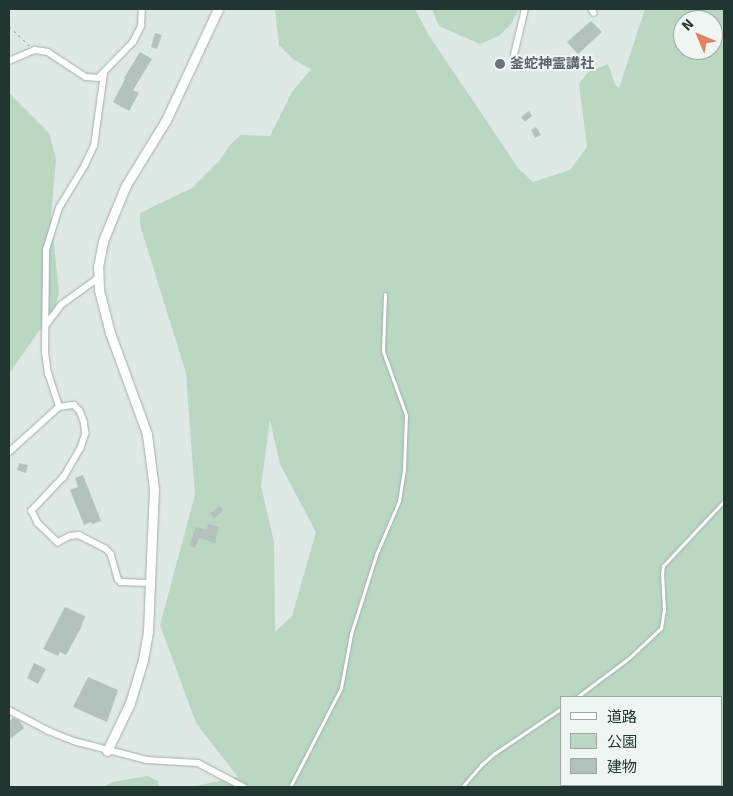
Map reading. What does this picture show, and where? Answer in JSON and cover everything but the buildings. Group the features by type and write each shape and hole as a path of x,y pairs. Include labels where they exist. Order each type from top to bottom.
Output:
{"street":[{"path":"9,60 35,50 48,52 86,77 98,78 104,74 138,34 142,9"},
{"path":"107,751 130,703 143,660 148,631 154,490 147,434 110,333 98,278 103,241 114,210 126,185 166,120 218,9"},
{"path":"514,55 525,9"},
{"path":"59,407 46,362 45,327 47,294 45,270 48,241 59,208 85,165 94,146 104,74"},
{"path":"45,327 61,305 98,278"},
{"path":"9,452 59,407 74,405 80,411 86,432 81,448 70,468 32,511 38,523 58,542 70,536 79,536 105,548 111,554 118,580 123,584 150,583"},
{"path":"9,710 49,731 107,751 147,760 198,763 244,787"}],"lane":[{"path":"290,787 342,688 352,634 376,555 399,501 404,469 406,415 383,351 385,294"},
{"path":"577,696 629,658 661,628 664,610 662,574 664,566 724,501"},
{"path":"462,787 481,765 495,753 560,709"}],"path":[{"path":"9,26 35,50"}],"green space":[{"path":"275,9 415,9 428,34 518,168 533,182 570,170 587,147 579,84 588,72 608,64 615,84 619,88 645,9 724,9 724,787 602,787 723,786 723,696 560,696 560,786 594,786 591,787 191,787 238,777 196,723 160,625 195,495 186,373 140,225 140,213 192,188 220,160 229,146 241,135 270,136 292,92 311,69 294,60 279,45","holes":["270,420 280,464 316,532 292,616 275,632 274,542 261,486"]},
{"path":"432,9 519,9 511,24 499,36 480,44 439,26"},
{"path":"9,93 49,133 56,159 51,216 59,292 53,317 38,332 9,374"},
{"path":"147,776 158,781 159,787 103,787 113,782"}],"place":[{"name":"釜蛇神霊講社","path":"500,64"}]}
